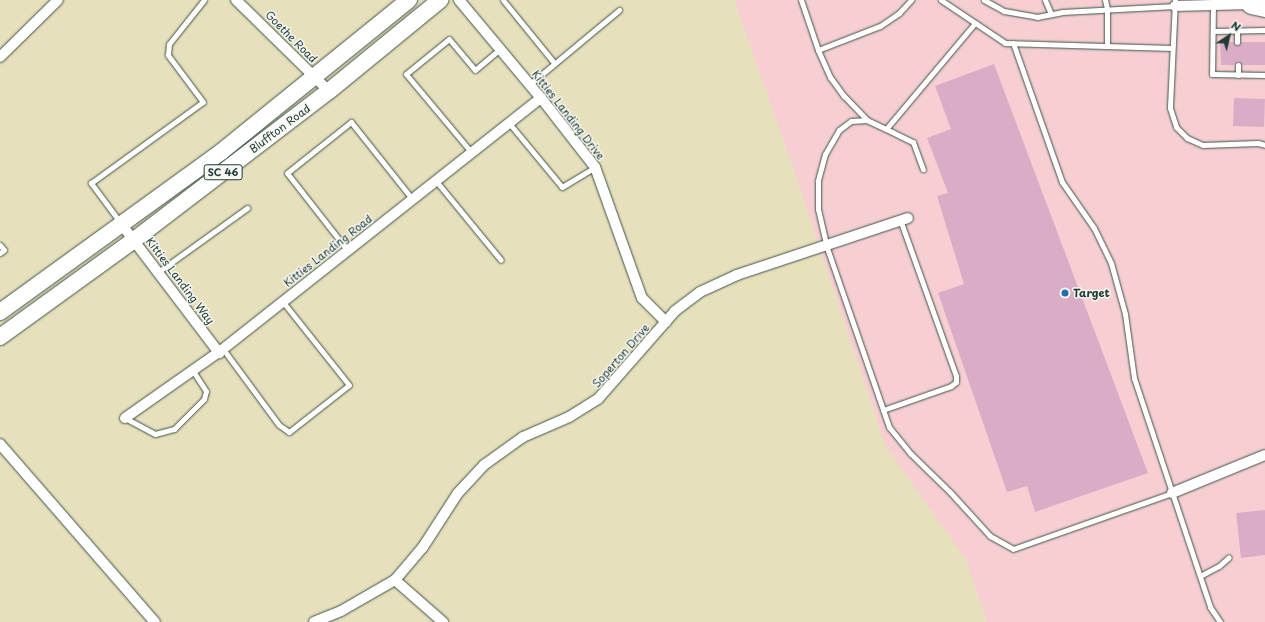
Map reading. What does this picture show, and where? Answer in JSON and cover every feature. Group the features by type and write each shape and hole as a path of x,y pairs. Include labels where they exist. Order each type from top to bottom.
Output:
{"main road":[{"name":"Bluffton Road","path":"0,312 221,152 409,0"},
{"name":"Bluffton Road","path":"0,337 134,240 329,91 440,0"}],"street":[{"path":"0,56 58,0"},
{"name":"Goethe Road","path":"236,0 329,91"},
{"name":"Kitties Landing Drive","path":"459,0 530,84 594,167 642,298 666,322"},
{"path":"1175,3 1213,5 1261,3"},
{"name":"Kitties Landing Road","path":"125,418 221,351 541,98"},
{"name":"Soperton Drive","path":"314,622 341,611 395,580 423,546 458,493 484,465 522,437 569,417 598,399 675,311 700,292 737,275 904,219"},
{"name":"Kitties Landing Way","path":"122,225 221,351"},
{"path":"0,444 155,622"},
{"path":"1172,493 1265,455"},
{"path":"395,580 442,621"}],"lane":[{"path":"122,225 91,182 203,102 168,55 169,44 204,0"},
{"path":"503,0 555,64"},
{"path":"801,0 818,50 830,77 844,96 867,120 913,142 923,169"},
{"path":"818,50 880,26 899,13 911,0"},
{"path":"941,0 1004,43 1172,48"},
{"path":"984,0 1004,11 1037,17 1051,14 1175,3 1170,108 1176,127 1186,138 1203,145 1258,143 1265,145"},
{"path":"1045,0 1051,14"},
{"path":"1105,0 1107,9 1107,46"},
{"path":"1213,5 1212,74 1265,75"},
{"path":"530,84 619,10"},
{"path":"886,129 975,23"},
{"path":"1213,30 1265,30"},
{"path":"1237,30 1237,42"},
{"path":"472,153 406,74 449,39 475,70 500,49"},
{"path":"1013,43 1062,182 1094,228 1111,263 1125,314 1134,378 1210,607 1220,622"},
{"path":"1238,65 1238,75"},
{"path":"867,120 851,121 839,130 825,154 818,181 818,209 826,245 889,427 911,454 950,492 990,536 1013,549 1172,493"},
{"path":"348,251 287,172 351,122 413,200"},
{"path":"509,123 562,187 594,167"},
{"path":"436,181 500,260"},
{"path":"158,272 247,208"},
{"path":"883,410 951,386 956,382 956,376 904,219"},
{"path":"0,245 4,250 0,253"},
{"path":"221,351 279,425 289,432 349,385 283,302"},
{"path":"125,418 155,434 174,429 204,399 206,391 193,371"},
{"path":"1200,576 1219,566 1229,557"}],"shaded area":[{"path":"734,0 1265,0 1265,622 987,622 966,560 885,445 796,176"}],"building":[{"path":"1220,42 1233,42 1237,46 1241,42 1265,42 1265,65 1242,65 1238,61 1234,65 1221,65"},
{"path":"994,64 1148,473 1035,512 1027,486 1007,492 938,293 964,284 937,196 948,193 927,138 951,129 935,86"},
{"path":"1234,98 1265,99 1264,127 1233,126"},
{"path":"1265,510 1265,555 1241,558 1236,513"}],"place":[{"name":"Target","path":"1065,293"}]}
